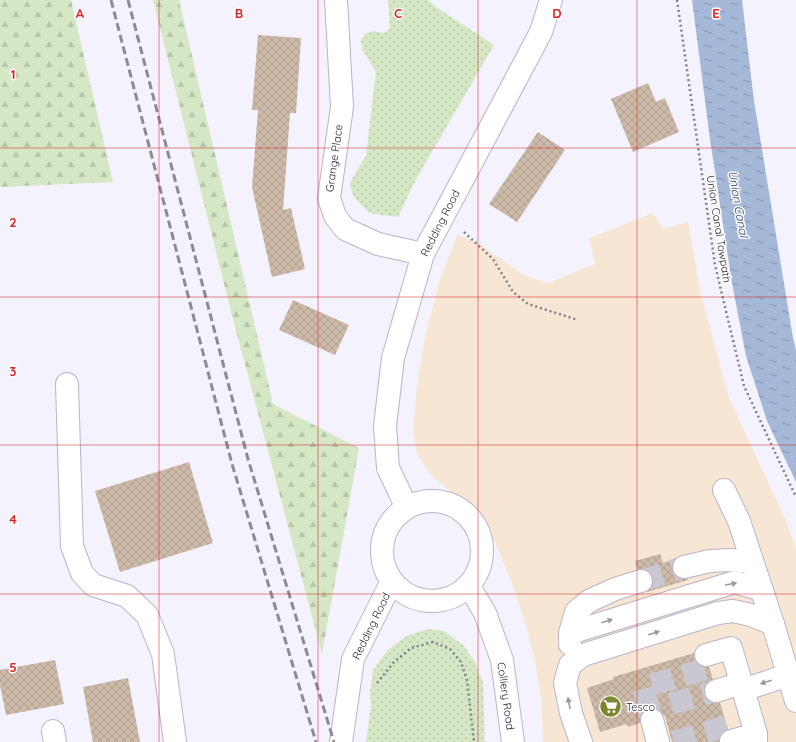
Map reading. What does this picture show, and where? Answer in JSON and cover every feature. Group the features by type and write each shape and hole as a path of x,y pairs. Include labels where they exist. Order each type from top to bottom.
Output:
{"main road":[{"name":"Grange Place","path":"336,0 342,107 329,198 335,216 346,230 378,244 422,254"},
{"name":"Redding Road","path":"407,508 388,468 385,426 393,358 422,254 541,32 551,0"},
{"path":"67,384 72,546 82,573 93,585 127,596 147,615 163,654 175,742"},
{"path":"724,490 739,521 773,624 796,701"},
{"path":"438,501 453,505 466,514 476,527 481,542 482,558 478,573 469,586 455,596 438,601 432,601 421,600 405,593 392,582 385,566 382,550 386,533 394,518 407,508 422,502 438,501"},
{"path":"684,567 710,561 730,560 752,562"},
{"path":"581,742 571,713 565,682 570,665 570,633 576,612 588,601 615,589 641,581"},
{"name":"Redding Road","path":"342,733 353,659 392,582"},
{"path":"570,633 735,582 762,590"},
{"name":"Colliery Road","path":"469,586 485,613 502,660 513,742"},
{"path":"570,665 583,655 718,613 733,611 751,615 773,624"},
{"path":"719,657 743,690 755,732 729,734"},
{"path":"718,698 788,675"}],"path":[{"name":"Union Canal Towpath","path":"677,0 714,265 744,386 796,497"},
{"path":"462,230 493,259 513,292 528,304 578,320"},
{"path":"375,685 394,662 411,648 433,642 450,649 461,662 467,680 474,742"}],"shaded area":[{"path":"653,213 663,229 688,222 701,295 729,398 787,523 796,549 796,742 543,742 541,697 528,632 511,580 494,540 481,514 467,501 447,489 430,474 417,454 413,429 417,387 425,337 440,279 457,235 475,241 525,276 548,283 595,264 589,238"}],"green space":[{"path":"0,0 71,0 113,182 0,187"},
{"path":"153,0 179,0 273,404 359,448 322,654 233,319"},
{"path":"388,0 427,0 494,45 415,181 398,217 369,213 353,196 350,184 366,156 376,72 362,49 361,40 365,34 373,31 383,33 390,29"},
{"path":"428,629 444,631 463,645 475,662 483,683 485,742 366,742 371,707 370,691 373,670 388,650 406,636"}],"water":[{"name":"Union Canal","path":"692,0 742,0 754,101 796,350 796,482 767,421 746,356 732,283 710,139"}],"building":[{"path":"258,35 301,38 296,113 290,113 283,210 291,208 305,269 272,277 252,187 258,110 252,110"},
{"path":"648,83 656,102 665,98 679,132 633,152 611,99"},
{"path":"538,132 565,150 517,222 489,204"},
{"path":"293,300 349,325 335,355 279,330"},
{"path":"189,462 213,543 120,572 95,491"},
{"path":"660,554 663,563 675,559 672,564 672,569 675,575 680,579 688,580 647,592 653,584 653,577 650,572 644,569 637,569 635,561"},
{"path":"694,653 694,659 698,664 703,667 709,667 713,679 707,683 704,688 704,694 708,700 714,703 720,703 728,729 722,732 719,742 672,742 665,716 655,708 648,708 643,712 640,717 640,723 628,727 627,724 600,732 587,688 614,679 613,677"},
{"path":"55,660 64,704 6,715 0,685 0,670"},
{"path":"128,678 140,742 93,742 83,687"}],"tunnel":[{"path":"641,581 684,567"},
{"path":"649,710 643,687 710,668"},
{"path":"652,720 649,710 716,691"},
{"path":"674,742 727,726"}],"railway":[{"path":"111,0 232,464 316,742"},
{"path":"128,0 248,459 334,742"}],"place":[{"name":"Tesco","path":"611,707"}]}
